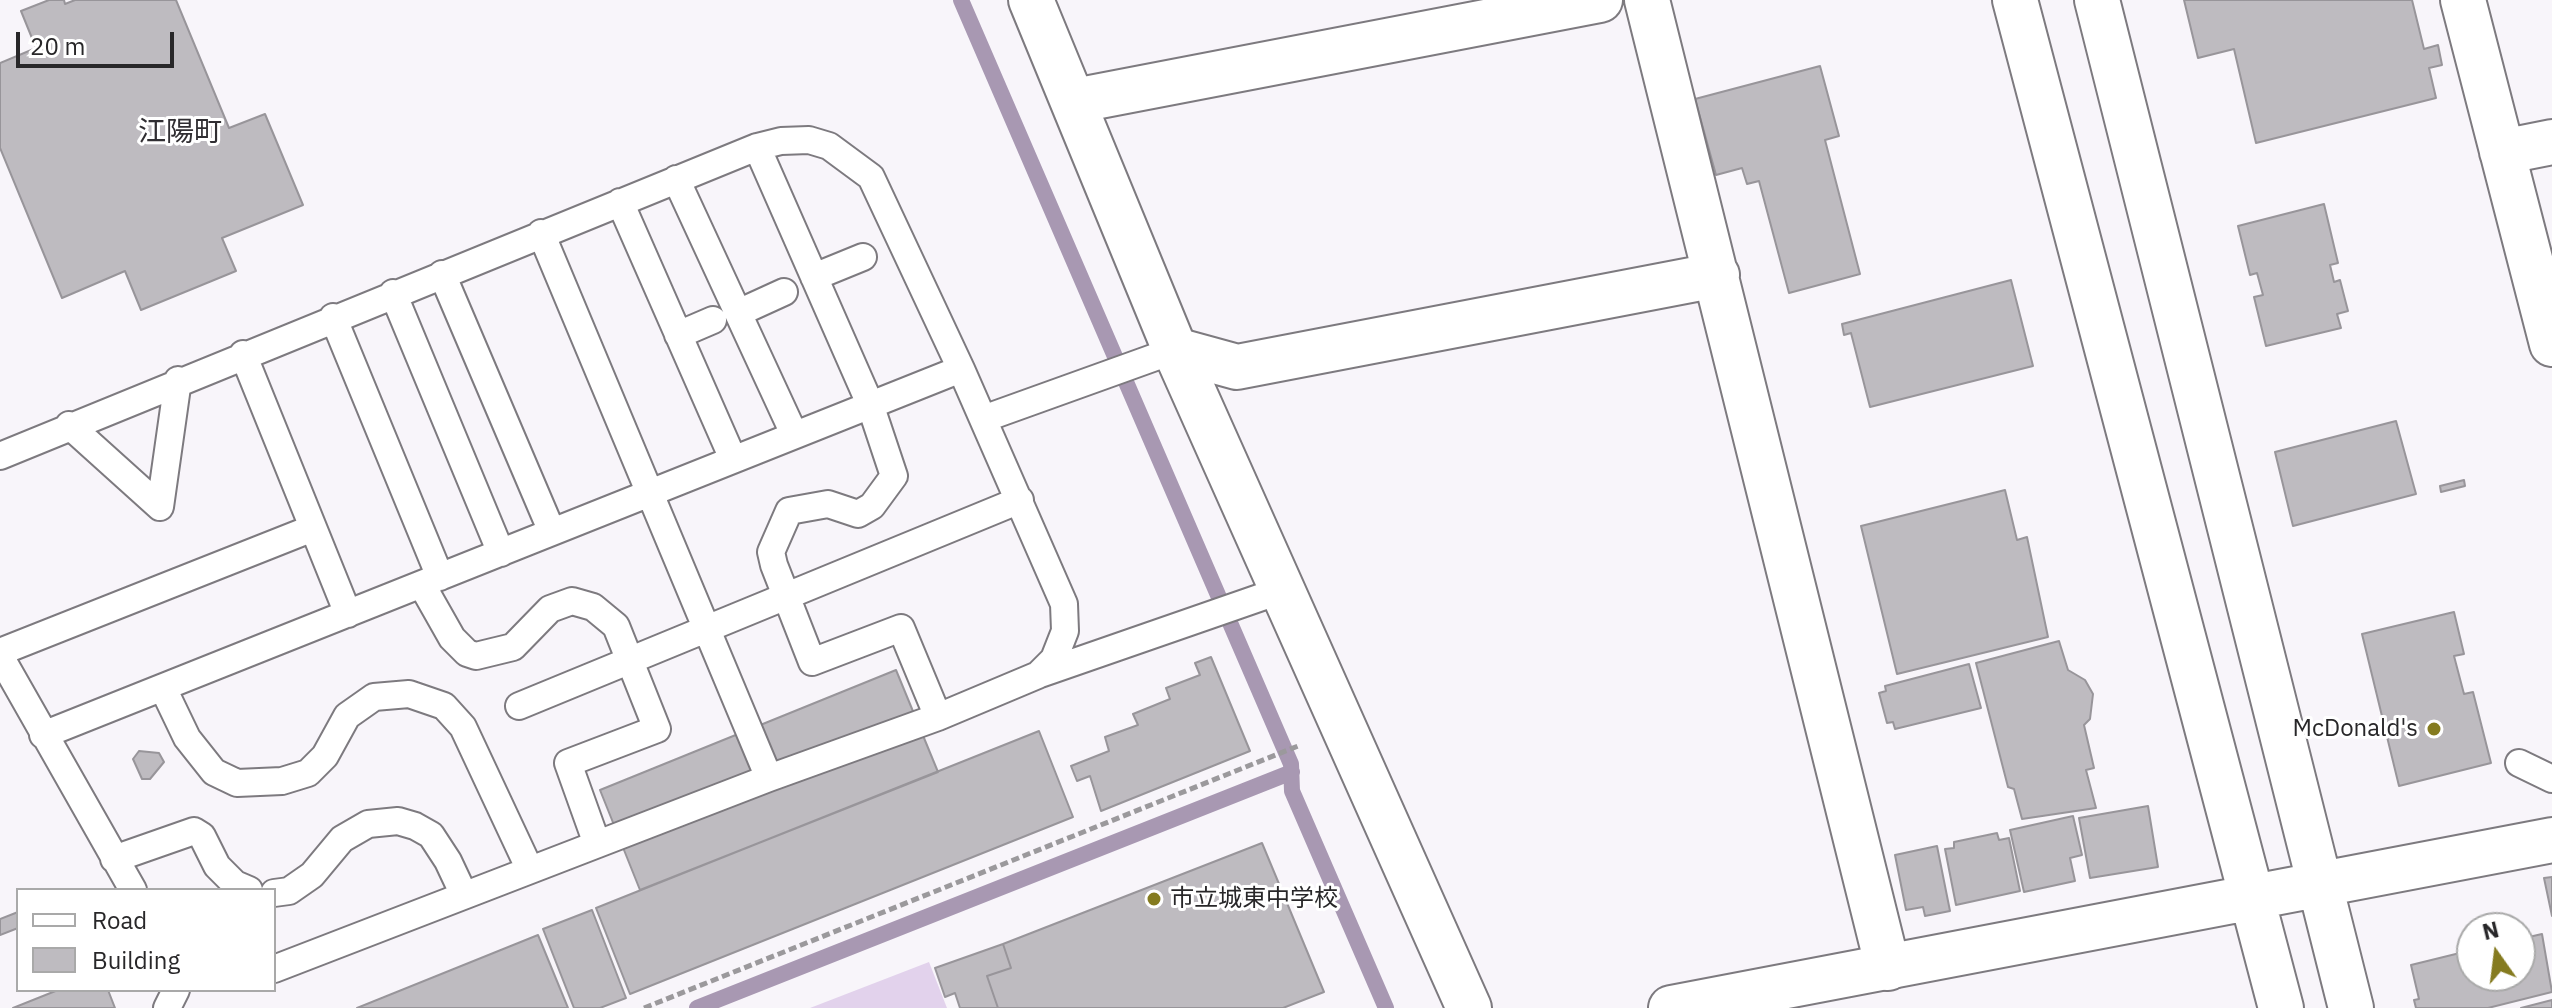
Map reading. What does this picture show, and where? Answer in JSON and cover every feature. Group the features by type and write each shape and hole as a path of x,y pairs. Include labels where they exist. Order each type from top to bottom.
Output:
{"street":[{"path":"1031,0 1175,350 1469,1008"},
{"path":"1074,101 1600,0"},
{"path":"1647,0 1888,968"},
{"path":"2015,0 2281,1008"},
{"path":"2097,0 2351,1008"},
{"path":"2463,0 2552,344"},
{"path":"2502,152 2552,142"},
{"path":"1175,350 1237,367 1717,275"},
{"path":"1671,1008 2321,887 2552,840"}],"lane":[{"path":"0,456 178,380 757,147 781,141 809,140 829,146 871,177 1020,500 1064,604 1065,631 1054,659 1038,675"},
{"path":"757,147 870,404 894,476 872,506 858,514 828,504 789,511 771,552 784,594 812,662 901,628 938,717"},
{"path":"676,179 794,434"},
{"path":"620,202 733,459"},
{"path":"541,233 769,778"},
{"path":"814,277 863,257"},
{"path":"442,274 552,532"},
{"path":"738,313 784,292"},
{"path":"393,293 501,553"},
{"path":"333,317 452,638 467,653 476,656 513,647 550,609 572,601 593,607 616,626 657,729 568,763 597,844"},
{"path":"678,335 713,320"},
{"path":"983,419 1175,350"},
{"path":"243,354 348,614"},
{"path":"43,735 961,369"},
{"path":"69,425 160,507 178,380"},
{"path":"519,706 784,594 1020,500"},
{"path":"132,888 0,654 313,528"},
{"path":"276,968 769,778 938,717 1038,675 1282,590"},
{"path":"163,688 187,738 214,772 237,783 282,781 308,773 325,756 347,716 374,697 409,694 444,706 463,727 530,870"},
{"path":"2519,763 2552,779"},
{"path":"276,893 289,891 312,875 342,839 368,824 398,821 431,835 464,895"},
{"path":"114,859 194,831 202,836 217,866 235,884 244,888"}],"path":[{"path":"644,1008 1269,757"}],"shaded area":[{"path":"929,962 947,1008 810,1008"}],"building":[{"path":"49,0 64,0 65,4 75,0 176,0 229,128 265,114 303,205 222,238 236,271 141,310 125,271 62,298 0,148 0,63 36,48 21,11"},
{"path":"2184,0 2412,0 2424,49 2438,45 2442,65 2429,68 2436,98 2256,143 2234,49 2198,58"},
{"path":"1820,66 1839,136 1825,140 1860,274 1789,293 1759,181 1747,184 1742,168 1716,175 1695,99"},
{"path":"2324,204 2338,263 2330,265 2334,282 2340,280 2348,311 2337,314 2341,328 2266,346 2254,297 2263,295 2257,273 2250,275 2238,226"},
{"path":"2011,280 2033,366 1870,407 1851,333 1844,335 1842,324"},
{"path":"2396,421 2416,494 2293,526 2275,452"},
{"path":"2464,480 2465,486 2441,492 2440,486"},
{"path":"2005,490 2017,540 2027,537 2048,637 1897,674 1861,526"},
{"name":"McDonald's","path":"2454,612 2464,654 2454,656 2464,694 2473,692 2491,763 2399,786 2362,634"},
{"path":"2059,641 2068,670 2085,680 2093,694 2090,719 2084,725 2094,768 2086,770 2096,808 2022,819 2014,789 2008,787 1976,663"},
{"path":"1211,657 1250,751 1101,811 1090,776 1077,781 1071,766 1109,751 1105,737 1138,725 1133,714 1170,699 1166,688 1200,675 1195,663"},
{"path":"1969,664 1981,708 1895,729 1893,722 1887,723 1879,693 1886,691 1885,686"},
{"path":"896,670 938,772 640,890 600,790"},
{"path":"1039,731 1073,817 630,994 596,908"},
{"path":"139,751 159,753 164,762 150,779 142,779 133,759"},
{"path":"2148,806 2158,867 2090,878 2079,818"},
{"path":"2073,816 2082,855 2070,858 2075,881 2024,892 2010,830"},
{"path":"1997,833 1999,840 2009,838 2020,891 1956,905 1945,849 1954,848 1954,842"},
{"path":"1262,843 1324,992 1283,1008 998,1008 987,976 1011,968 1003,944"},
{"path":"1937,846 1950,911 1925,916 1923,907 1906,910 1895,855"},
{"path":"2552,877 2552,916 2544,878"},
{"path":"592,910 626,998 600,1008 574,1008 543,929"},
{"path":"16,913 16,929 0,935 0,919"},
{"path":"2542,934 2552,992 2488,1008 2416,1008 2414,1000 2419,999 2411,965 2456,954 2456,992 2536,992 2536,935"},
{"path":"538,935 568,1008 357,1008"},
{"path":"1003,944 1011,968 987,976 998,1008 960,1008 955,993 945,997 935,968"},
{"path":"53,992 109,992 115,1008 13,1008"},
{"path":"2552,1000 2552,1008 2521,1008"}],"waterway":[{"path":"961,0 1291,764 1292,791 1386,1008"},
{"path":"697,1008 1292,772"}],"place":[{"name":"McDonald's","path":"2434,729"},
{"name":"市立城東中学校","path":"1154,899"}],"district":[{"name":"江陽町","path":"180,133"}]}
